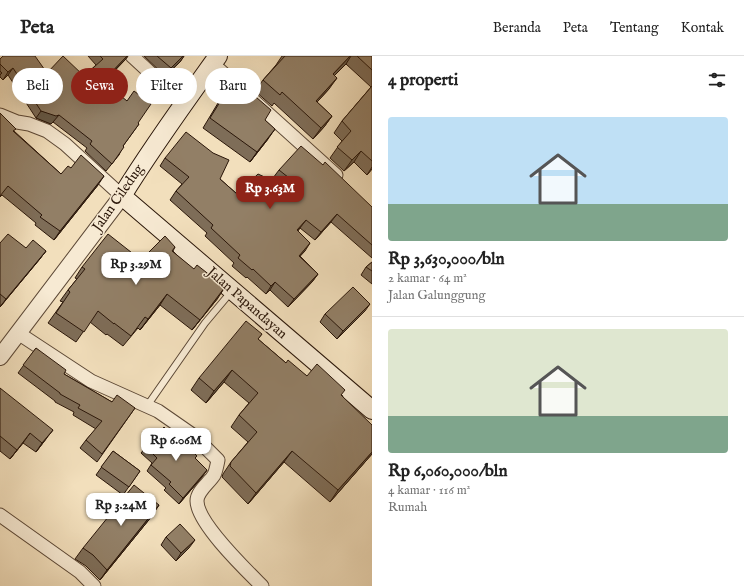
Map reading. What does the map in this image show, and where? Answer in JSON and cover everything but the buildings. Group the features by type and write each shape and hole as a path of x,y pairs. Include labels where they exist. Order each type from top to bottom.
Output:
{"main road":[{"name":"Jalan Ciledug","path":"197,85 216,60"},
{"name":"Jalan Ciledug","path":"122,196 139,168 183,104"},
{"name":"Jalan Papandayan","path":"122,196 372,410"}],"street":[{"path":"132,56 145,68"},
{"path":"216,60 347,185"},
{"path":"0,115 17,122 29,124 47,132 65,144 122,196"},
{"name":"Jalan Ciledug","path":"0,357 122,196"},
{"path":"18,333 91,381 158,411 194,436 218,460 214,475 198,495 198,510 210,529 224,546 262,586"},
{"path":"0,515 80,572 94,586"}],"lane":[{"path":"147,406 205,323 232,291"}]}
